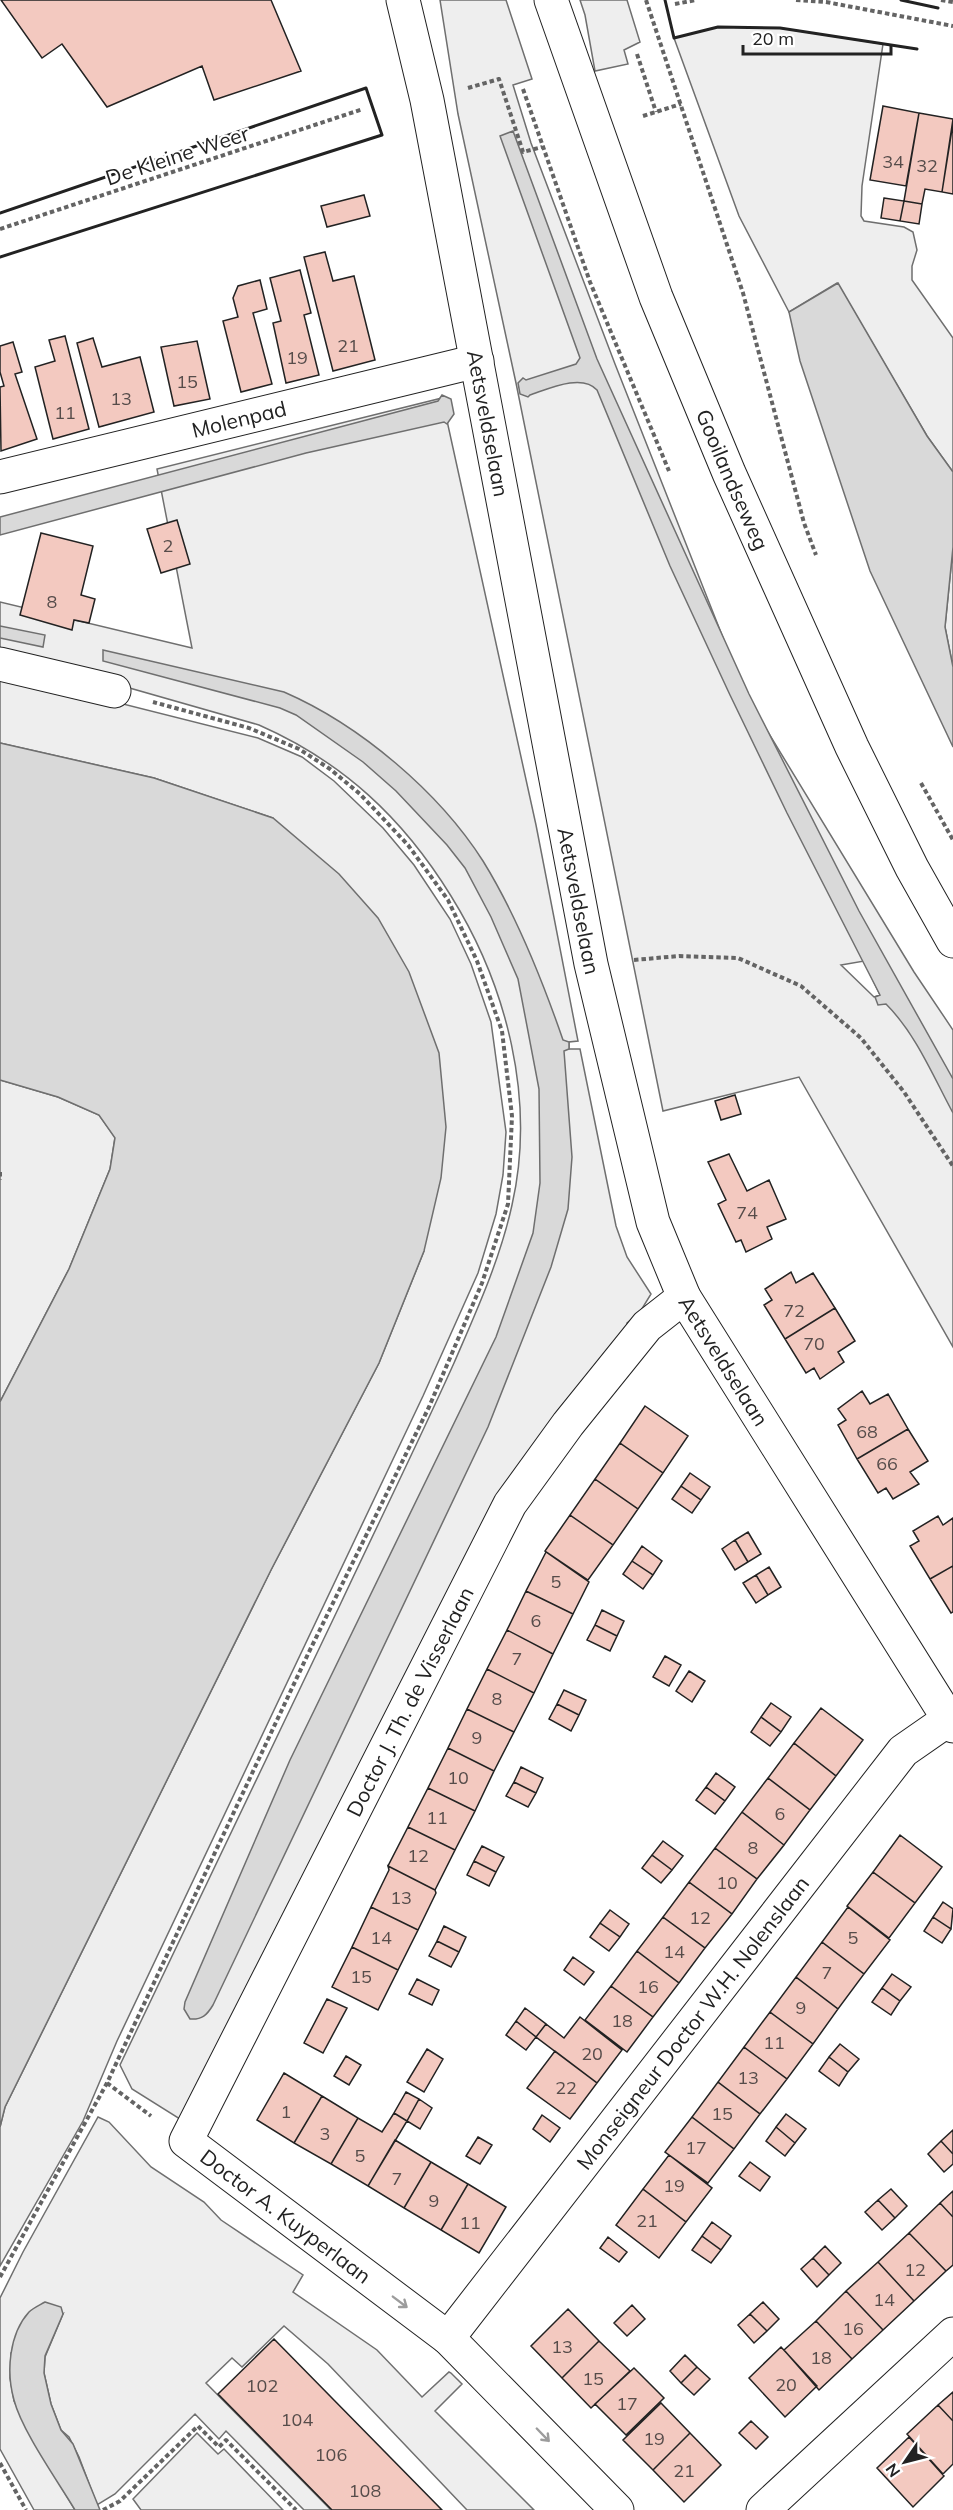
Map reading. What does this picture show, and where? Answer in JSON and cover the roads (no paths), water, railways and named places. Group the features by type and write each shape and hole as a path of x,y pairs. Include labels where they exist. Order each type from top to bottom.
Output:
{"street":[{"name":"Aetsveldselaan","path":"404,0 427,100 591,964 653,1222 684,1297 951,1722"},
{"name":"Gooilandseweg","path":"551,0 656,297 729,473 852,747 912,868 953,941"},
{"name":"Molenpad","path":"0,477 477,361"},
{"path":"0,664 114,691"},
{"name":"Doctor J. Th. de Visserlaan","path":"186,2141 510,1504 568,1424 647,1326 684,1297"},
{"name":"Monseigneur Doctor W.H. Nolenslaan","path":"448,2338 903,1751 951,1722"},
{"name":"Doctor A. Kuyperlaan","path":"186,2141 448,2338 616,2510"},
{"path":"763,2510 953,2334"}]}
